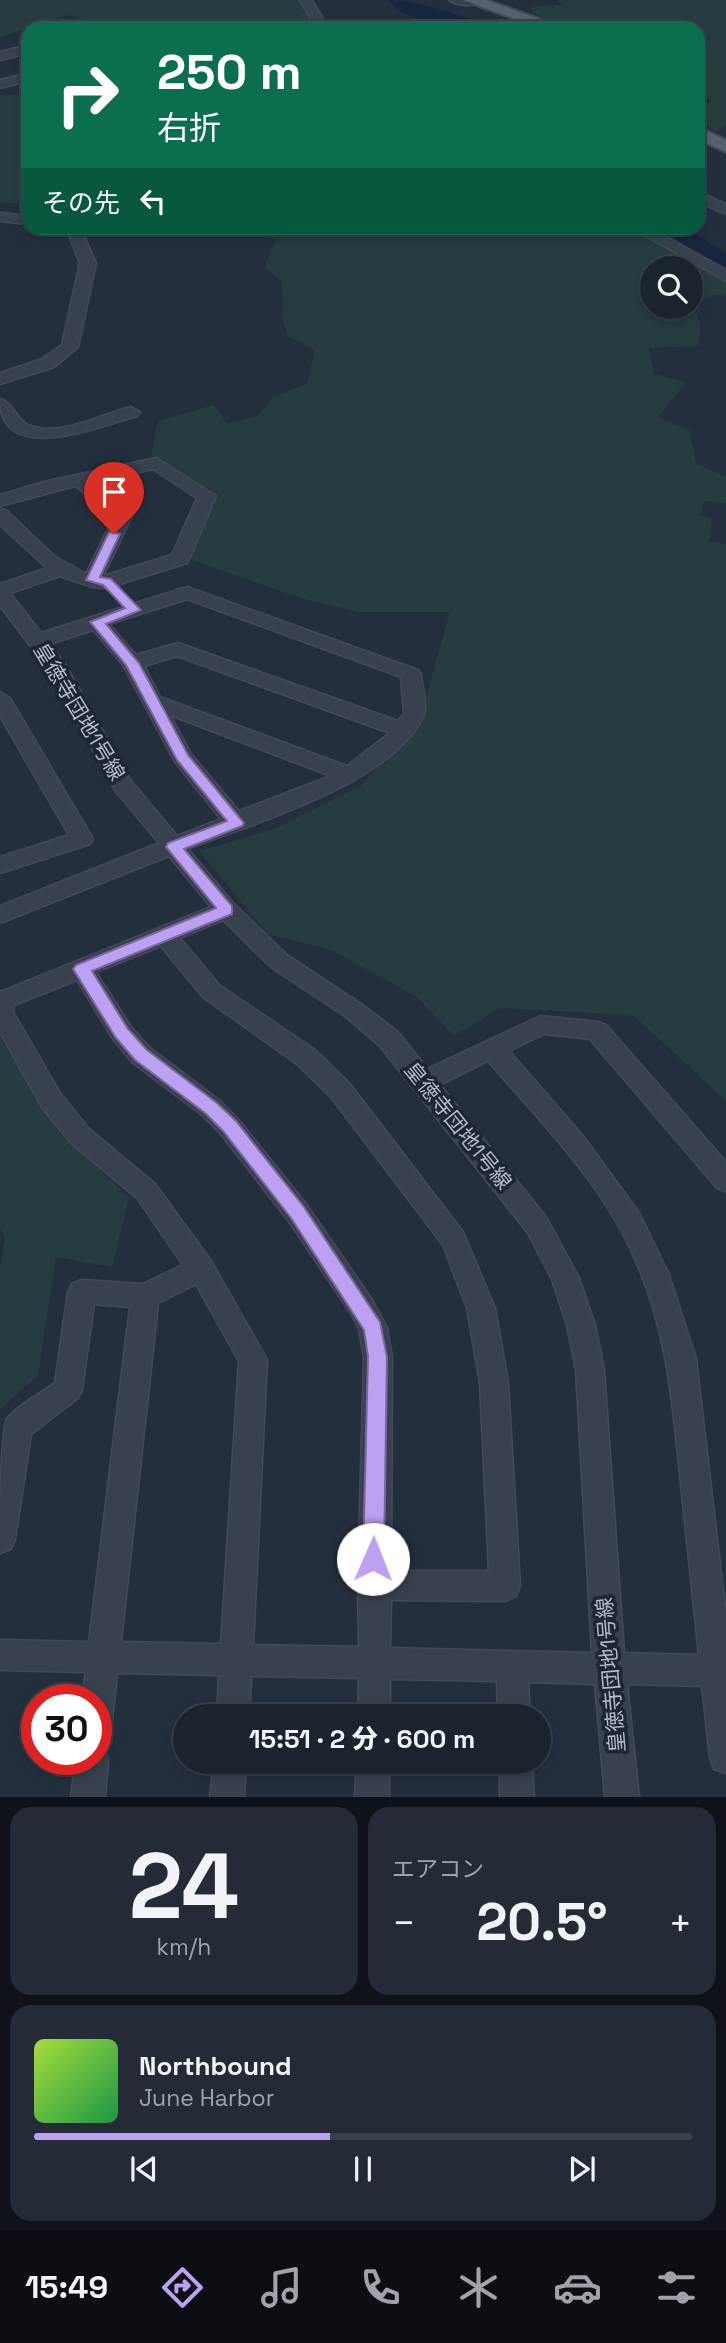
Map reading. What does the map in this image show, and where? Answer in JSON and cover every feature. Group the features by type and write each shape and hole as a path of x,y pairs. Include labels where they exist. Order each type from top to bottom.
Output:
{"main road":[{"path":"473,0 535,21"},
{"path":"705,136 726,147"}],"street":[{"path":"306,0 318,21"},
{"path":"455,0 473,0"},
{"path":"0,56 21,54"},
{"path":"0,84 21,79"},
{"path":"705,200 726,210"},
{"path":"0,218 21,220"},
{"path":"0,379 48,363 70,347 88,263 77,235"},
{"path":"653,235 726,276"},
{"path":"0,404 8,427 51,435 131,412"},
{"path":"0,501 156,463 207,496 180,559 99,581 82,579 37,554 0,514"},
{"path":"78,480 125,512 99,581"},
{"path":"0,592 64,569"},
{"path":"99,581 134,610"},
{"name":"皇徳寺団地1号線","path":"0,592 67,685 105,759 174,847 226,910 279,961 353,1010 389,1039 537,1224 565,1278 581,1325 590,1370 609,1668 621,1797"},
{"path":"0,915 237,823 350,775 393,744 414,714 411,674 187,593 37,641"},
{"path":"97,622 132,663 182,757 237,823"},
{"path":"132,663 178,649 403,730"},
{"path":"152,701 350,775"},
{"path":"0,865 82,839 3,706"},
{"path":"226,910 3,1000 1,1012 51,1100 80,1136 146,1191 201,1269 253,1360 234,1704"},
{"path":"164,935 211,991 306,1057 340,1090 454,1240 481,1308 494,1383 505,1586 373,1585"},
{"path":"82,969 122,1033 141,1055 211,1108 229,1126 297,1212 373,1328 377,1357 374,1704"},
{"path":"423,1082 541,1025 597,1031 674,1117 726,1181"},
{"path":"492,1049 562,1131 618,1205 643,1247 659,1286 682,1359 721,1671 726,1757"},
{"path":"0,1539 18,1427 68,1389 82,1292 145,1296 201,1269"},
{"path":"100,1684 145,1296"},
{"path":"0,1655 103,1660 721,1671"},
{"path":"512,1668 513,1704"},
{"path":"227,1797 229,1774"},
{"path":"372,1797 373,1774"},
{"path":"516,1774 517,1797"},
{"path":"88,1797 90,1775"}],"green space":[{"path":"0,0 302,0 316,21 88,21 69,14 48,21 21,21 21,30 0,37"},
{"path":"557,0 726,0 726,124 716,132 705,124 705,104 711,102 705,97 705,21 549,21 532,12 533,6 562,5"},
{"path":"21,92 21,204 0,202 0,95"},
{"path":"239,235 643,235 681,256 640,256 640,319 698,319 699,346 649,348 654,374 686,382 658,417 690,431 696,463 726,477 726,503 705,501 700,515 712,519 709,541 726,544 726,1101 633,1015 500,1008 454,1036 417,997 331,950 268,934 199,851 277,828 361,786 396,746 424,705 450,612 358,612 300,598 181,556 189,547 214,492 151,457 158,421 214,405 227,423 258,416 272,398 307,383 315,350 288,336 283,319 282,283 264,267 276,239"},
{"path":"703,268 726,280 726,295 703,300"},
{"path":"0,1037 62,1136 129,1197 112,1267 56,1257 38,1375 0,1410 0,1269 5,1238 0,1227"}],"waterway":[{"path":"397,0 423,13 454,21"},
{"path":"683,235 726,263"}],"route":[{"path":"114,534 92,580 107,582 134,610 97,622 132,663 182,757 237,823 174,847 226,910 82,969 122,1033 141,1055 211,1108 229,1126 297,1212 373,1328 377,1357 373,1559"}]}
